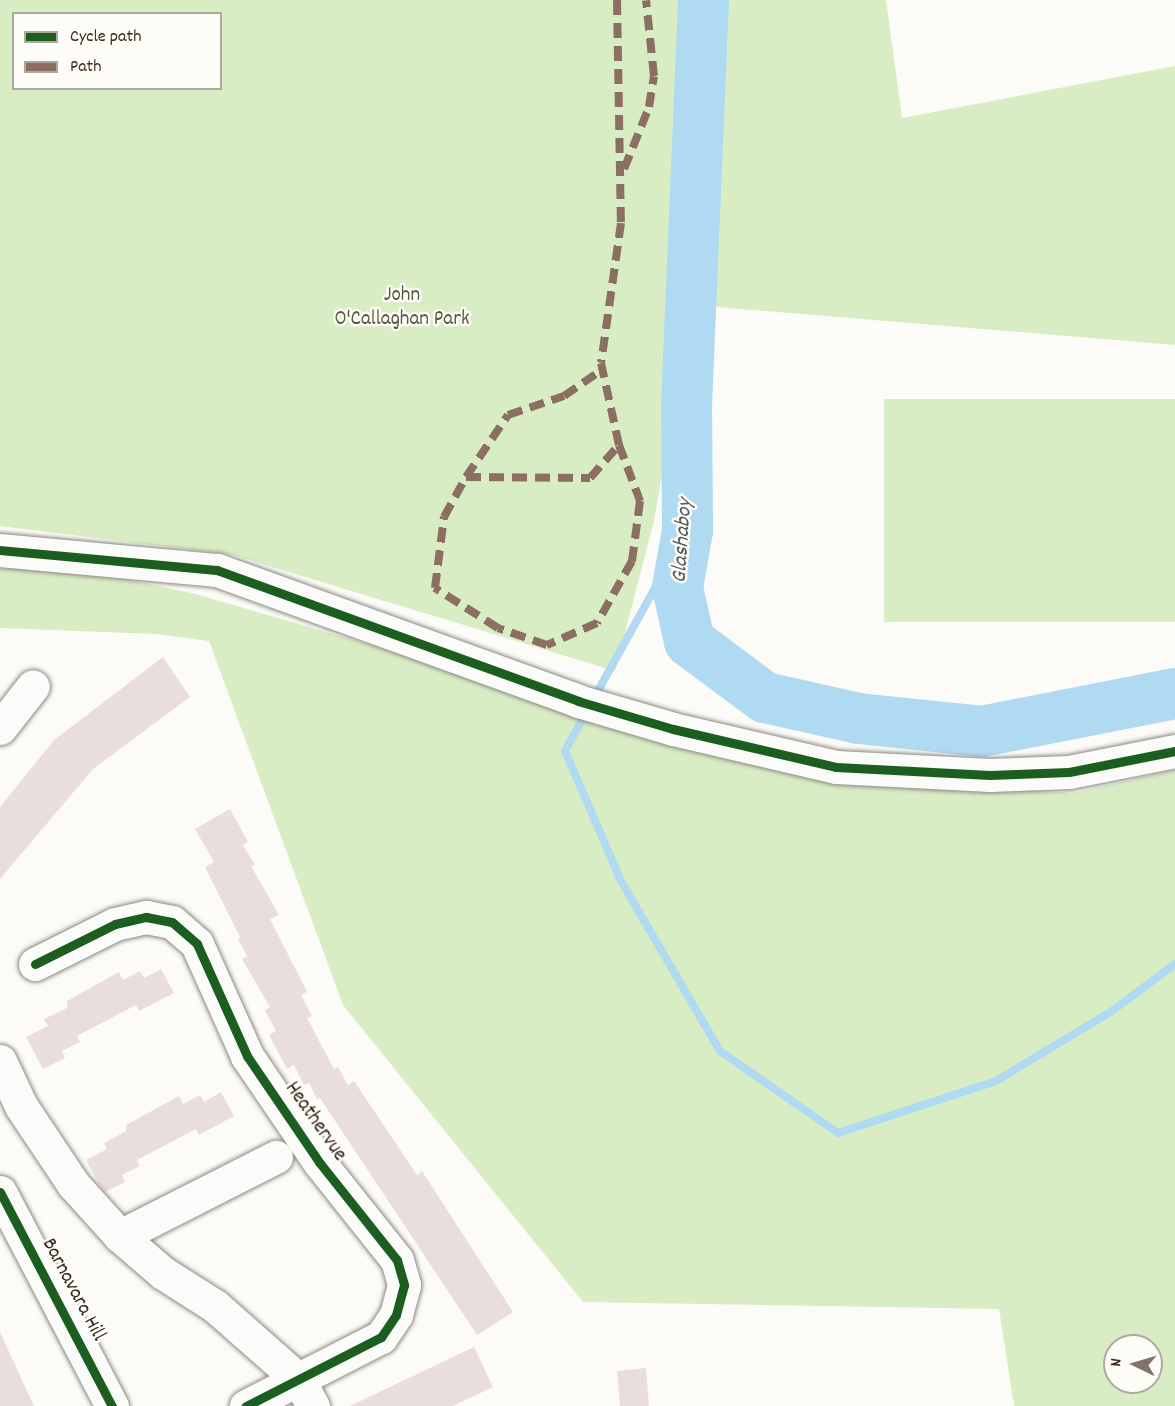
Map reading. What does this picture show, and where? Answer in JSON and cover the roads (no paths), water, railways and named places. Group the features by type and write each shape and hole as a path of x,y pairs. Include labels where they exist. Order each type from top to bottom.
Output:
{"street":[{"path":"0,550 217,570 578,701 673,729 836,767 921,772 1070,772 1175,751"},
{"path":"0,728 33,686"},
{"name":"Heathervue","path":"35,964 115,924 146,917 172,922 197,944 247,1056 319,1161 397,1260 404,1285 396,1315 381,1337 306,1393 246,1406"},
{"path":"0,1061 21,1106 73,1184 120,1236 163,1273 215,1306 306,1393"},
{"path":"120,1236 276,1156"},
{"name":"Barnavara Hill","path":"0,1192 112,1406"}],"waterway":[{"name":"Glashaboy","path":"703,0 686,404 687,530 677,587 689,641 764,697 858,718 981,731 1175,693"},
{"path":"594,698 687,530"},
{"path":"587,711 565,751 621,881 720,1051 838,1133 996,1081 1112,1011 1175,964"}],"park label":[{"name":"John O'Callaghan Park","path":"402,308"}]}
